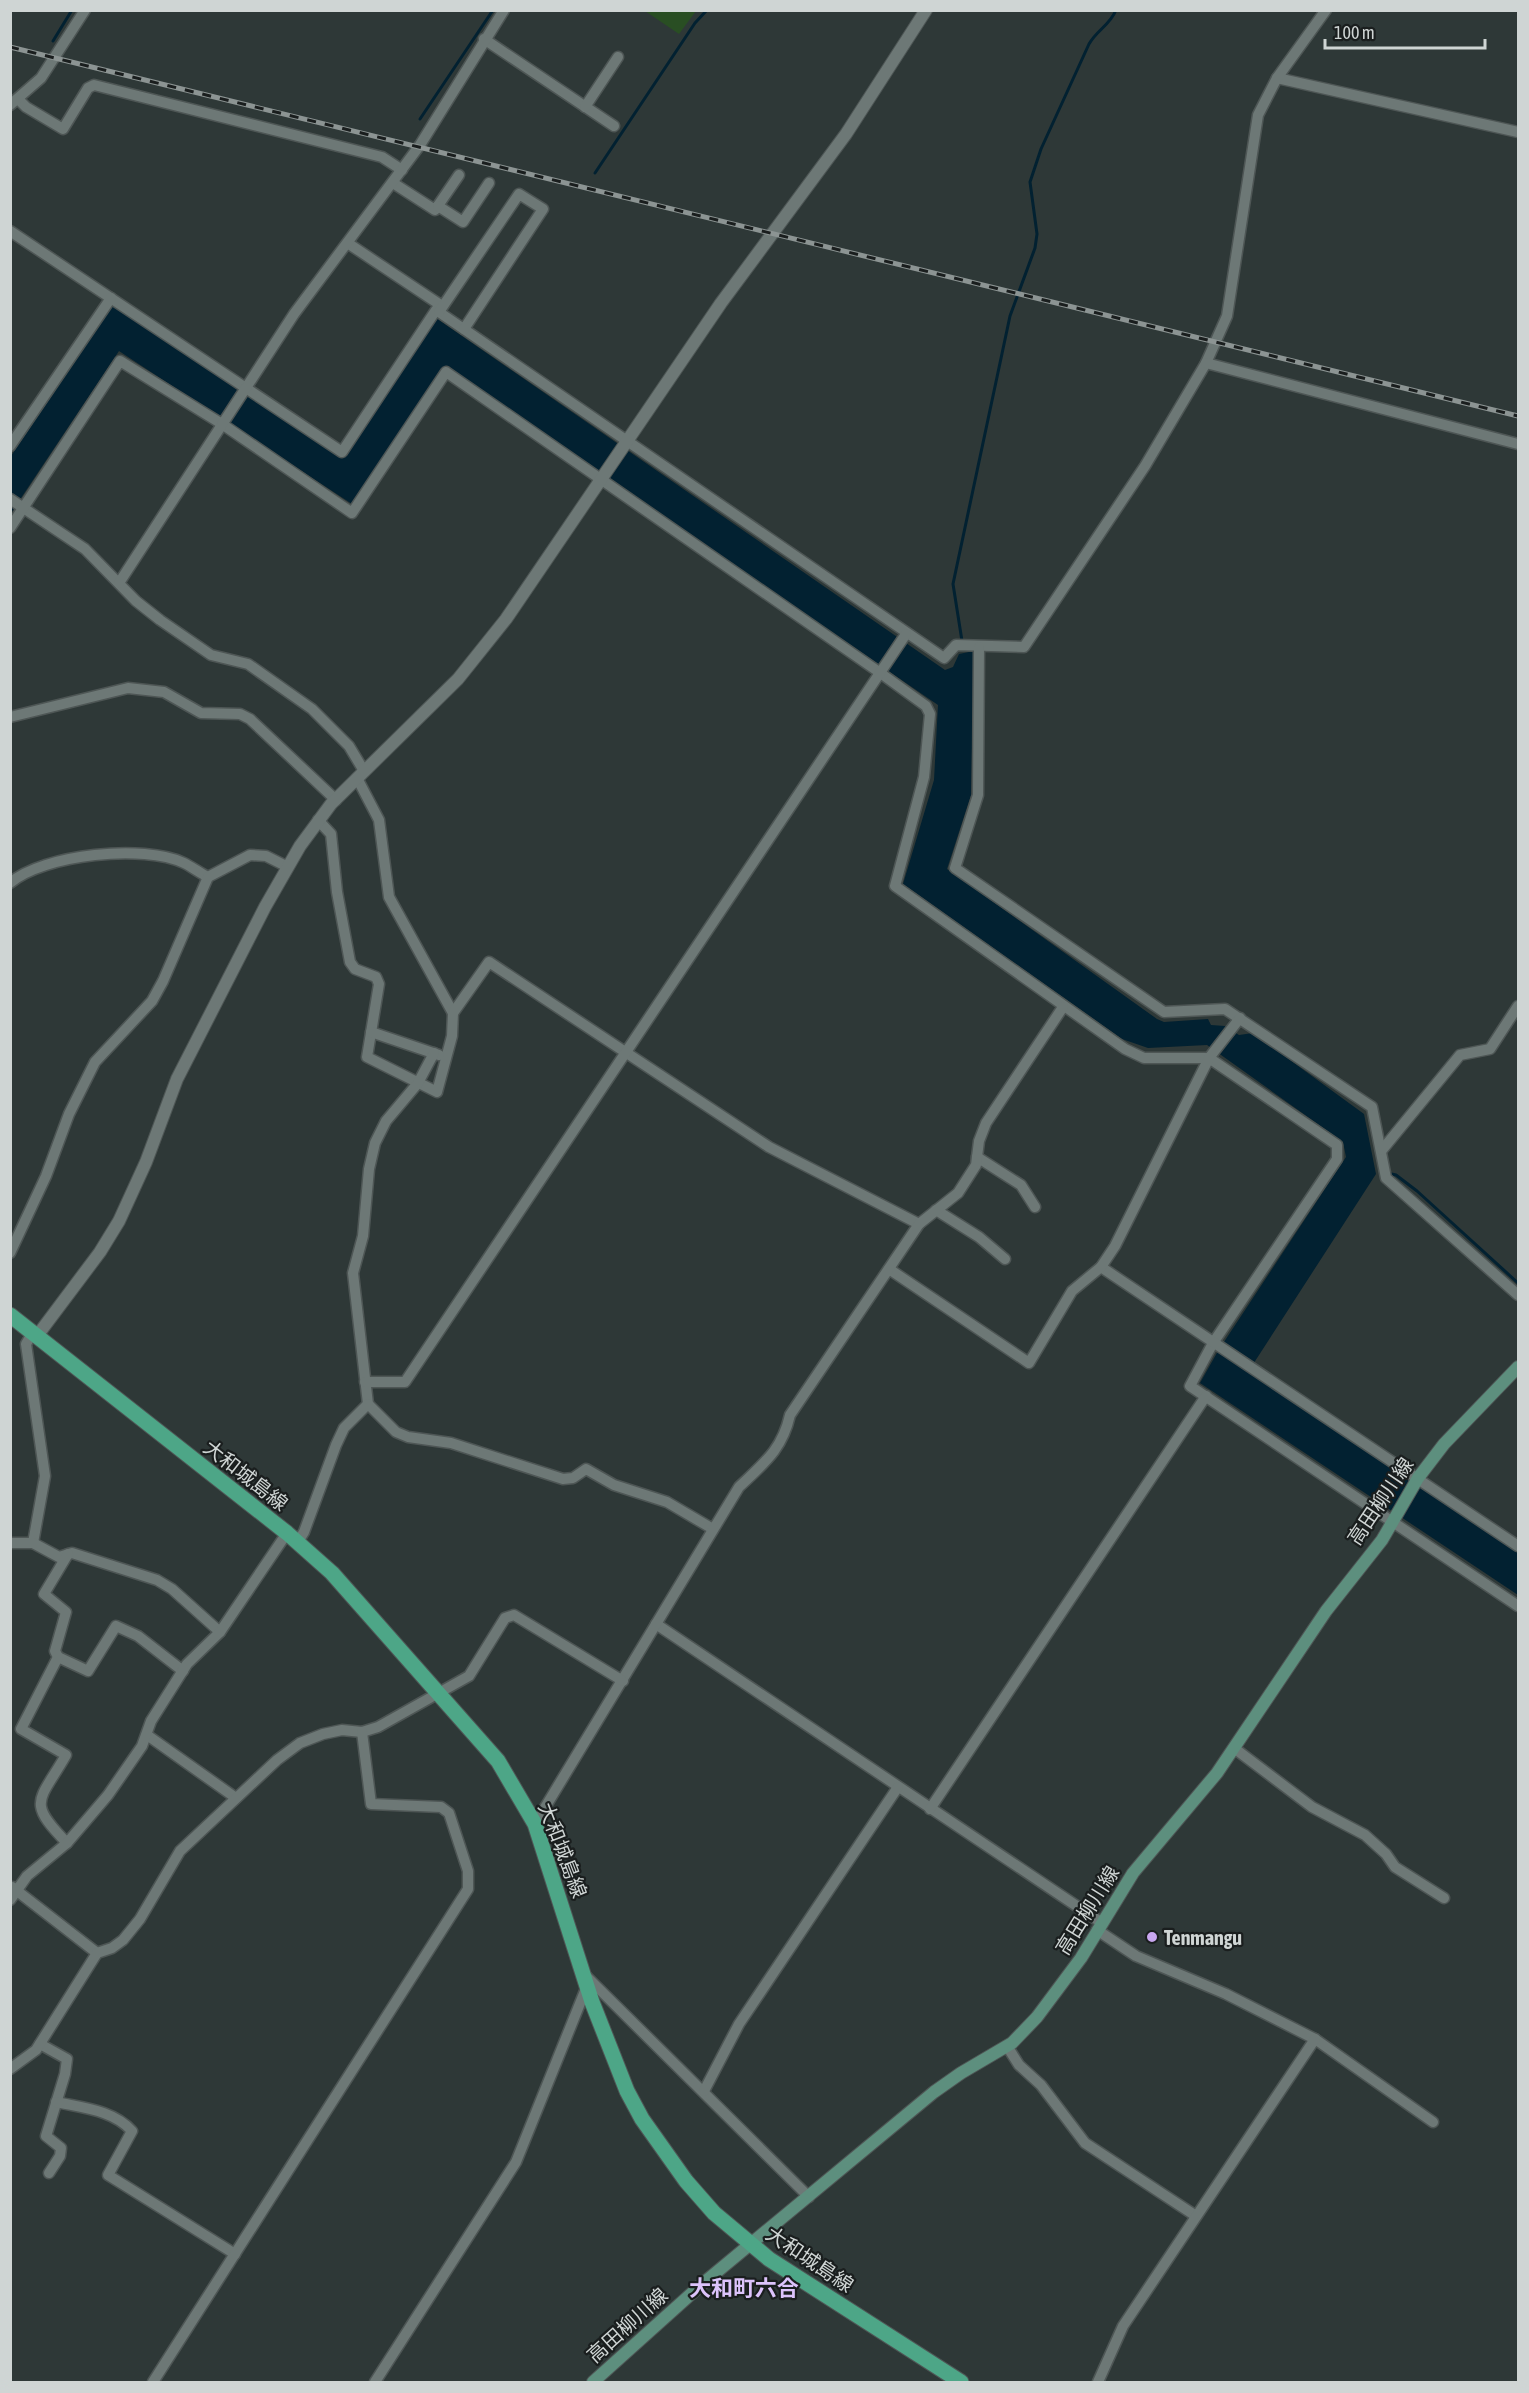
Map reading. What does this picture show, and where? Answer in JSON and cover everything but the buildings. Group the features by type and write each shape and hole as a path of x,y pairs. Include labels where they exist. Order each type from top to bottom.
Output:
{"main road":[{"name":"大和城島線","path":"10,1315 292,1538 332,1573 498,1761 535,1824 610,2052 642,2119 686,2181 714,2213 751,2245 961,2382"},
{"name":"高田柳川線","path":"593,2382 656,2323 934,2092 1025,2032 1100,1927 1140,1864 1217,1773 1326,1611 1394,1519 1417,1481 1444,1444 1518,1367"}],"street":[{"path":"85,10 41,78 14,102 63,129 88,88 94,85 382,157 402,170"},
{"path":"119,584 294,314 349,244 402,170 504,10"},
{"path":"33,1543 45,1476 26,1344 100,1252 119,1221 146,1162 177,1079 288,867 318,820 361,774 458,679 506,619 764,243 846,134 926,10"},
{"path":"349,244 440,309 464,329 626,442 944,658 957,645 1024,647 1145,466 1206,363 1227,316 1258,115 1277,78 1326,10"},
{"path":"484,39 614,126"},
{"path":"585,107 618,57"},
{"path":"1277,78 1518,132"},
{"path":"393,183 435,210 459,175"},
{"path":"438,206 463,222 489,183"},
{"path":"10,231 342,452 436,310 440,309 519,194 543,209 464,329"},
{"path":"10,446 111,298"},
{"path":"10,528 120,361 222,424 352,513 446,372 879,672 926,706 930,714 924,777 895,886 1125,1049 1144,1058 1209,1058 1337,1145 1337,1159 1213,1343 1190,1386 1394,1519 1518,1606"},
{"path":"1206,363 1518,444"},
{"path":"10,499 85,549 136,601 211,655 248,664 312,709 349,746 379,820 389,897 453,1013 452,1036 437,1092 366,1057 380,984 376,977 355,969 350,962 337,892 330,834 318,820"},
{"path":"365,1382 405,1382 906,634"},
{"path":"979,647 978,795 954,868 1164,1012 1225,1009 1372,1107 1386,1178 1518,1295"},
{"path":"10,717 128,688 164,692 201,713 240,714 250,719 336,800"},
{"path":"10,883 37,867 69,858 102,855 169,858 183,862 208,877"},
{"path":"10,1253 46,1176 69,1114 95,1062 152,1001 208,877 250,855 266,856 288,867"},
{"path":"453,1013 489,962 769,1147 919,1224"},
{"path":"1382,1150 1460,1055 1490,1049 1518,1006"},
{"path":"535,1824 739,1487 774,1454 786,1432 790,1415 919,1224 958,1193 976,1165 986,1123 1063,1007"},
{"path":"889,1269 1029,1363 1072,1291 1101,1267 1115,1246 1209,1058 1240,1018"},
{"path":"371,1032 446,1057"},
{"path":"434,1053 418,1083 386,1121 375,1143 369,1169 363,1236 353,1273 368,1404 396,1432 408,1437 451,1443 563,1479 573,1478 586,1469 593,1470 614,1485 667,1502 713,1529"},
{"path":"977,1157 1021,1185 1035,1207"},
{"path":"936,1210 979,1237 1005,1259"},
{"path":"1101,1267 1417,1481 1518,1546"},
{"path":"930,1809 1206,1396"},
{"path":"98,1953 12,1892 27,1876 67,1844 108,1795 147,1735 151,1721 183,1671 220,1632 292,1538 304,1532 344,1428 368,1404"},
{"path":"10,1543 33,1543 59,1557 72,1553 157,1580 220,1632"},
{"path":"68,1554 44,1594 66,1612 55,1651 58,1657 88,1671 116,1626 138,1636 183,1671"},
{"path":"10,2069 36,2050 98,1953 112,1948 123,1940 140,1918 180,1851 236,1798 300,1743 342,1730 362,1732 378,1727 441,1694 469,1676 505,1618 514,1616 623,1681"},
{"path":"656,1624 930,1809 1100,1927 1136,1956 1226,1994 1315,2039 1433,2122"},
{"path":"58,1657 21,1729 66,1755 39,1801 41,1812 48,1824 67,1844"},
{"path":"153,2382 468,1889 468,1870 449,1813 441,1808 371,1804 362,1732"},
{"path":"147,1735 236,1798"},
{"path":"1234,1748 1312,1807 1365,1835 1386,1854 1395,1867 1444,1898"},
{"path":"704,2091 739,2024 898,1787"},
{"path":"375,2382 516,2162 585,1980 704,2091 809,2197"},
{"path":"1098,2382 1123,2326 1315,2039"},
{"path":"40,2044 67,2059 46,2136 61,2148 60,2156 49,2174"},
{"path":"1007,2046 1019,2065 1041,2085 1085,2143 1196,2216"},
{"path":"56,2102 112,2115 125,2124 132,2131 108,2175 235,2254"}],"green space":[{"path":"645,11 696,11 679,34"}],"water":[{"path":"113,305 340,457 436,318 945,670 953,667 959,654 974,651 971,795 947,869 1157,1019 1164,1022 1208,1019 1211,1025 1225,1026 1239,1035 1253,1033 1364,1114 1376,1174 1248,1372 1518,1553 1518,1595 1200,1383 1218,1351 1346,1157 1343,1142 1207,1045 1148,1048 1122,1039 903,884 934,780 938,705 445,367 352,504 119,351 11,513 11,456"}],"waterway":[{"path":"53,41 72,10"},
{"path":"420,119 493,10"},
{"path":"595,173 695,23 707,10"},
{"path":"962,641 953,584 1010,316 1035,248 1037,234 1030,182 1041,149 1089,44 1116,10"},
{"path":"1387,1173 1396,1175 1417,1191 1518,1283"}],"railway":[{"path":"10,47 1518,416"}],"place":[{"name":"Tenmangu","path":"1152,1937"}],"district":[{"name":"大和町六合","path":"744,2288"}]}
